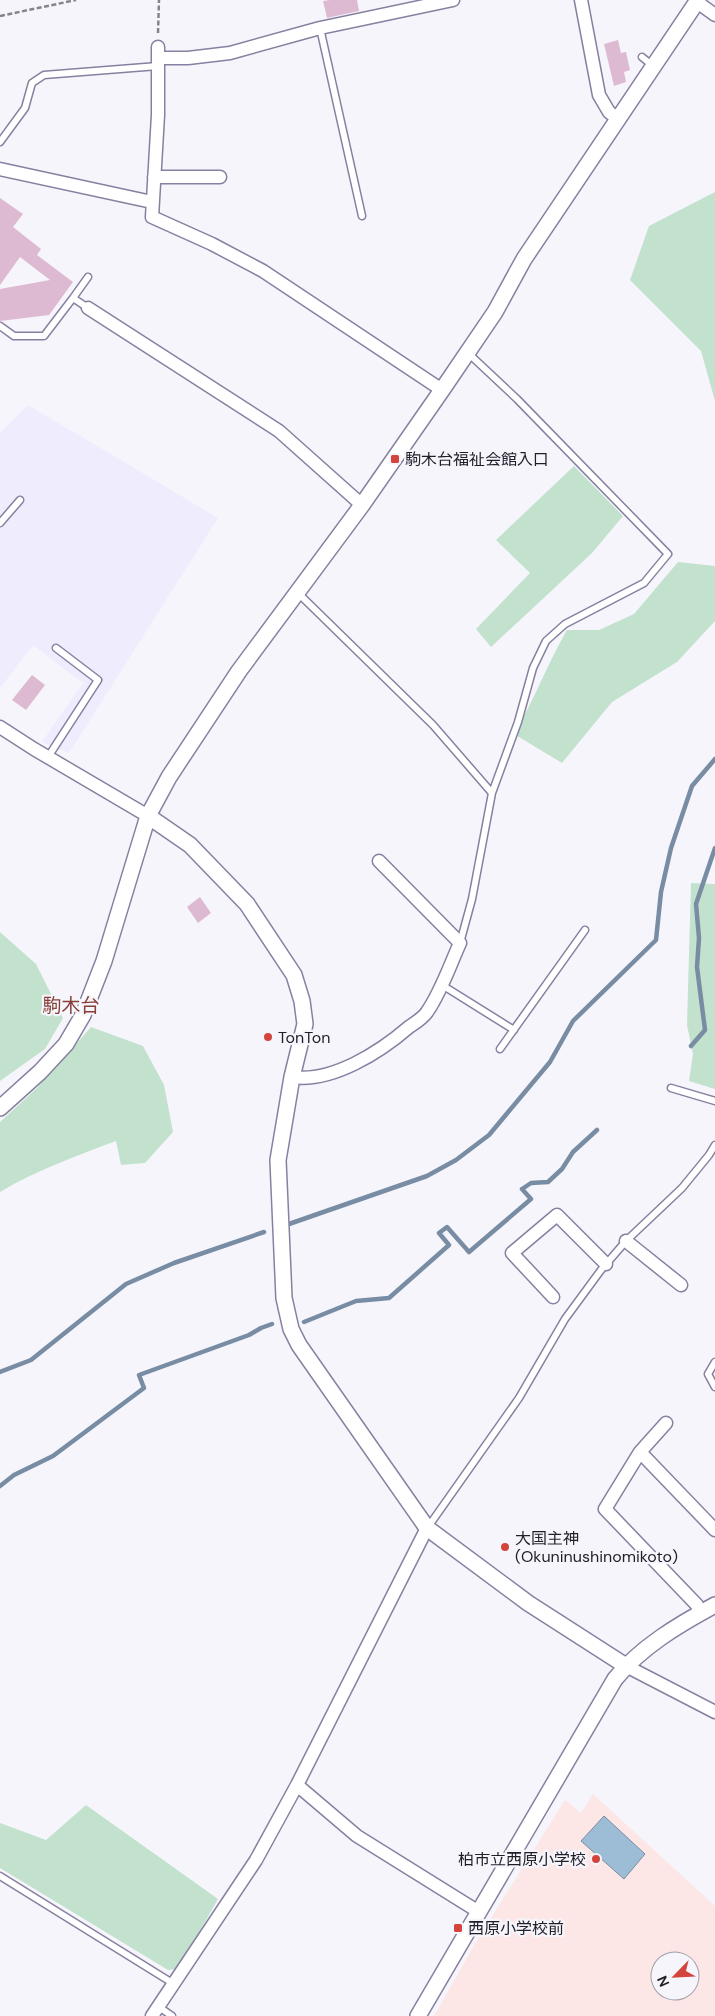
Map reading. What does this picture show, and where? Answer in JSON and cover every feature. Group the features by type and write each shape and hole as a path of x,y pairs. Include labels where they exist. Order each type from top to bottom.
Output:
{"street":[{"path":"442,390 263,270 152,217 152,202 158,115 158,57 188,58 230,53 320,28 453,0"},
{"path":"581,0 590,21 599,95 608,112 618,118"},
{"path":"0,1108 40,1072 66,1044 83,1015 104,961 148,816 179,761 239,671 296,591 362,505 468,353 495,312 524,259 618,118 648,62 698,1 715,15"},
{"path":"0,169 152,202"},
{"path":"154,177 220,176"},
{"path":"88,308 279,431 362,505"},
{"path":"0,727 148,816 190,845 247,904 294,975 302,1001 305,1024 292,1077 278,1160 284,1298 290,1322 299,1344 310,1362 427,1528 528,1604 626,1666 715,1712"},
{"path":"292,1077 307,1079 361,1061 379,1050 426,1013 460,943 379,861"},
{"path":"553,1297 512,1253 557,1215 606,1264"},
{"path":"626,1240 681,1285"},
{"path":"666,1422 640,1452 605,1509 696,1605 700,1613"},
{"path":"640,1452 715,1530"},
{"path":"156,2011 256,1860 297,1785 427,1528"},
{"path":"418,2016 604,1695 626,1666 663,1635 715,1605"},
{"path":"297,1785 356,1836 479,1912"}],"lane":[{"path":"320,28 362,216"},
{"path":"0,142 25,108 32,83 44,75 158,57"},
{"path":"0,326 14,336 44,336 88,277"},
{"path":"73,298 88,308"},
{"path":"460,943 472,899 492,793 518,722 533,668 546,641 565,624 644,583 668,554 524,406 468,353"},
{"path":"0,523 20,500"},
{"path":"296,591 433,725 492,793"},
{"path":"48,757 98,680 56,648"},
{"path":"500,1049 585,930"},
{"path":"441,984 514,1030"},
{"path":"671,1088 715,1101"},
{"path":"427,1528 518,1398 565,1319 606,1264 626,1240 682,1188 710,1155 715,1145"},
{"path":"715,1362 708,1374 715,1387"},
{"path":"0,1876 174,1984"},
{"path":"156,2011 172,2016"}],"path":[{"path":"0,16 76,0"},
{"path":"158,57 159,0"}],"shaded area":[{"path":"28,405 218,518 69,753 42,742 83,683 33,645 0,688 0,433"},
{"name":"柏市立西原小学校","path":"593,1794 715,1906 715,2016 434,2016 476,1942 565,1800 581,1813"}],"green space":[{"path":"715,192 715,401 701,351 630,280 649,226"},
{"path":"574,466 623,516 592,553 491,647 476,629 530,573 496,540"},
{"path":"678,562 715,566 715,621 677,662 612,702 562,763 514,734 567,630 599,630 634,614"},
{"path":"691,883 715,884 715,1089 689,1081 693,1054 687,1025"},
{"path":"0,932 36,964 63,1018 45,1049 0,1081"},
{"path":"91,1027 143,1046 164,1085 173,1132 145,1163 121,1165 116,1141 42,1170 0,1192 0,1122 38,1087"},
{"path":"86,1805 218,1899 178,1969 168,1970 0,1868 0,1823 46,1840"}],"water":[{"path":"604,1816 645,1854 624,1879 581,1841"}],"building":[{"path":"357,0 359,11 327,18 323,1"},
{"path":"618,40 621,53 626,52 630,70 624,72 626,82 614,86 604,44"},
{"path":"0,198 23,214 13,227 41,249 37,255 73,282 49,315 0,321 0,289 50,280 20,257 0,285"},
{"path":"32,675 45,685 26,710 12,700"},
{"path":"200,897 211,913 198,923 187,907"}],"waterway":[{"path":"289,1224 427,1176 456,1160 489,1135 550,1062 573,1021 656,940 661,892 671,848 692,786 715,759"},
{"path":"691,1046 705,1030 697,967 699,938 696,904 715,848"},
{"path":"304,1322 356,1301 389,1298 449,1245 439,1233 447,1227 469,1252 531,1199 522,1189 531,1183 548,1182 562,1169 573,1152 597,1130"},
{"path":"0,1372 31,1360 126,1284 174,1263 264,1232"},
{"path":"0,1486 14,1475 53,1456 144,1388 139,1375 249,1335 272,1324"}],"place":[{"name":"駒木台福祉会館入口","path":"395,459"},
{"name":"TonTon","path":"268,1037"},
{"name":"大国主神 (Okuninushinomikoto)","path":"505,1547"},
{"name":"柏市立西原小学校","path":"596,1859"},
{"name":"西原小学校前","path":"458,1928"}],"district":[{"name":"駒木台","path":"71,1005"}]}
